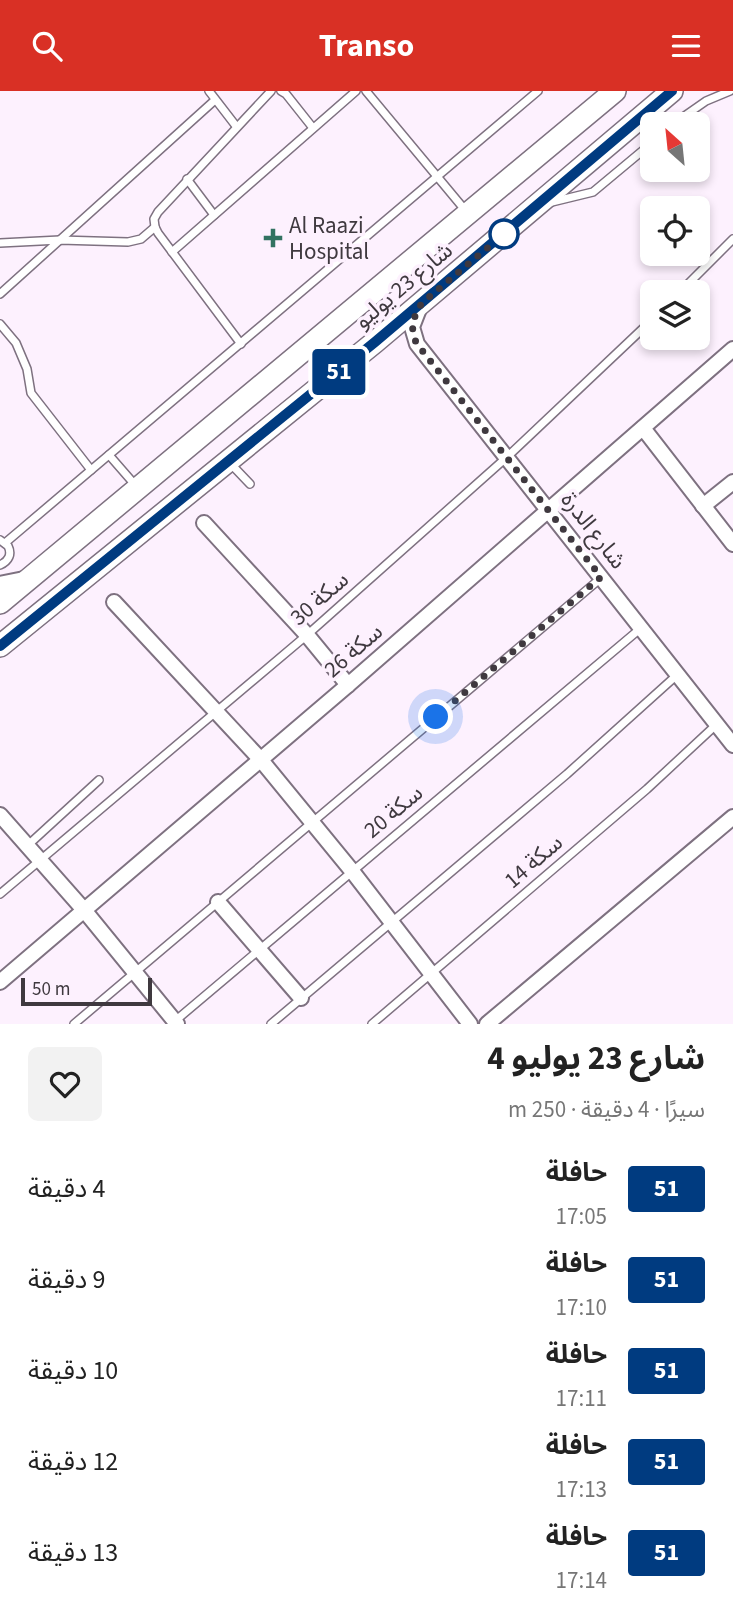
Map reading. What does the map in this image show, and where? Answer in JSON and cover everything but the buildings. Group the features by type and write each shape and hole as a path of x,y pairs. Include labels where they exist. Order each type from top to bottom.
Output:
{"main road":[{"name":"شارع 23 يوليو","path":"0,603 615,91"},
{"name":"شارع 23 يوليو","path":"0,646 375,342 672,91"}],"street":[{"path":"417,344 412,327 422,303"},
{"path":"375,342 385,337 398,336 417,344"},
{"name":"شارع الدرة","path":"417,344 733,745"},
{"name":"سكة 26","path":"0,982 348,685 733,349"},
{"path":"643,428 733,544"},
{"path":"703,506 733,482"},
{"path":"204,523 307,635 348,685"},
{"path":"0,585 32,576"},
{"path":"114,602 261,759 470,1024"},
{"path":"0,815 84,910 175,1023"},
{"path":"487,1024 733,817"},
{"path":"218,902 302,998"}],"lane":[{"path":"208,91 236,126"},
{"path":"0,243 141,239 155,227 158,212 271,91"},
{"path":"281,91 313,128"},
{"path":"172,251 356,91"},
{"path":"366,91 468,213"},
{"path":"0,565 7,561 10,553 3,542 92,470 538,91"},
{"path":"690,112 706,101 730,91"},
{"path":"0,294 215,100"},
{"path":"538,205 593,192 640,153"},
{"path":"187,180 214,215"},
{"path":"155,227 241,344"},
{"path":"692,280 733,239"},
{"path":"0,324 16,343 27,369 31,393 92,470"},
{"name":"سكة 30","path":"0,894 307,635 506,457 640,331"},
{"path":"109,455 137,487"},
{"path":"228,461 250,484"},
{"path":"74,1024 601,577"},
{"name":"سكة 20","path":"175,1023 259,949 641,628"},
{"path":"271,1024 567,774 677,675"},
{"name":"سكة 14","path":"372,1024 647,789 717,724"},
{"path":"27,847 99,780"}],"bus line":[{"name":"51","path":"0,646 442,287 672,91"}],"place":[{"name":"Al Raazi Hospital","path":"273,238"}],"route":[{"path":"436,717 601,577 417,344 413,335 414,318 422,303 504,234"}]}
